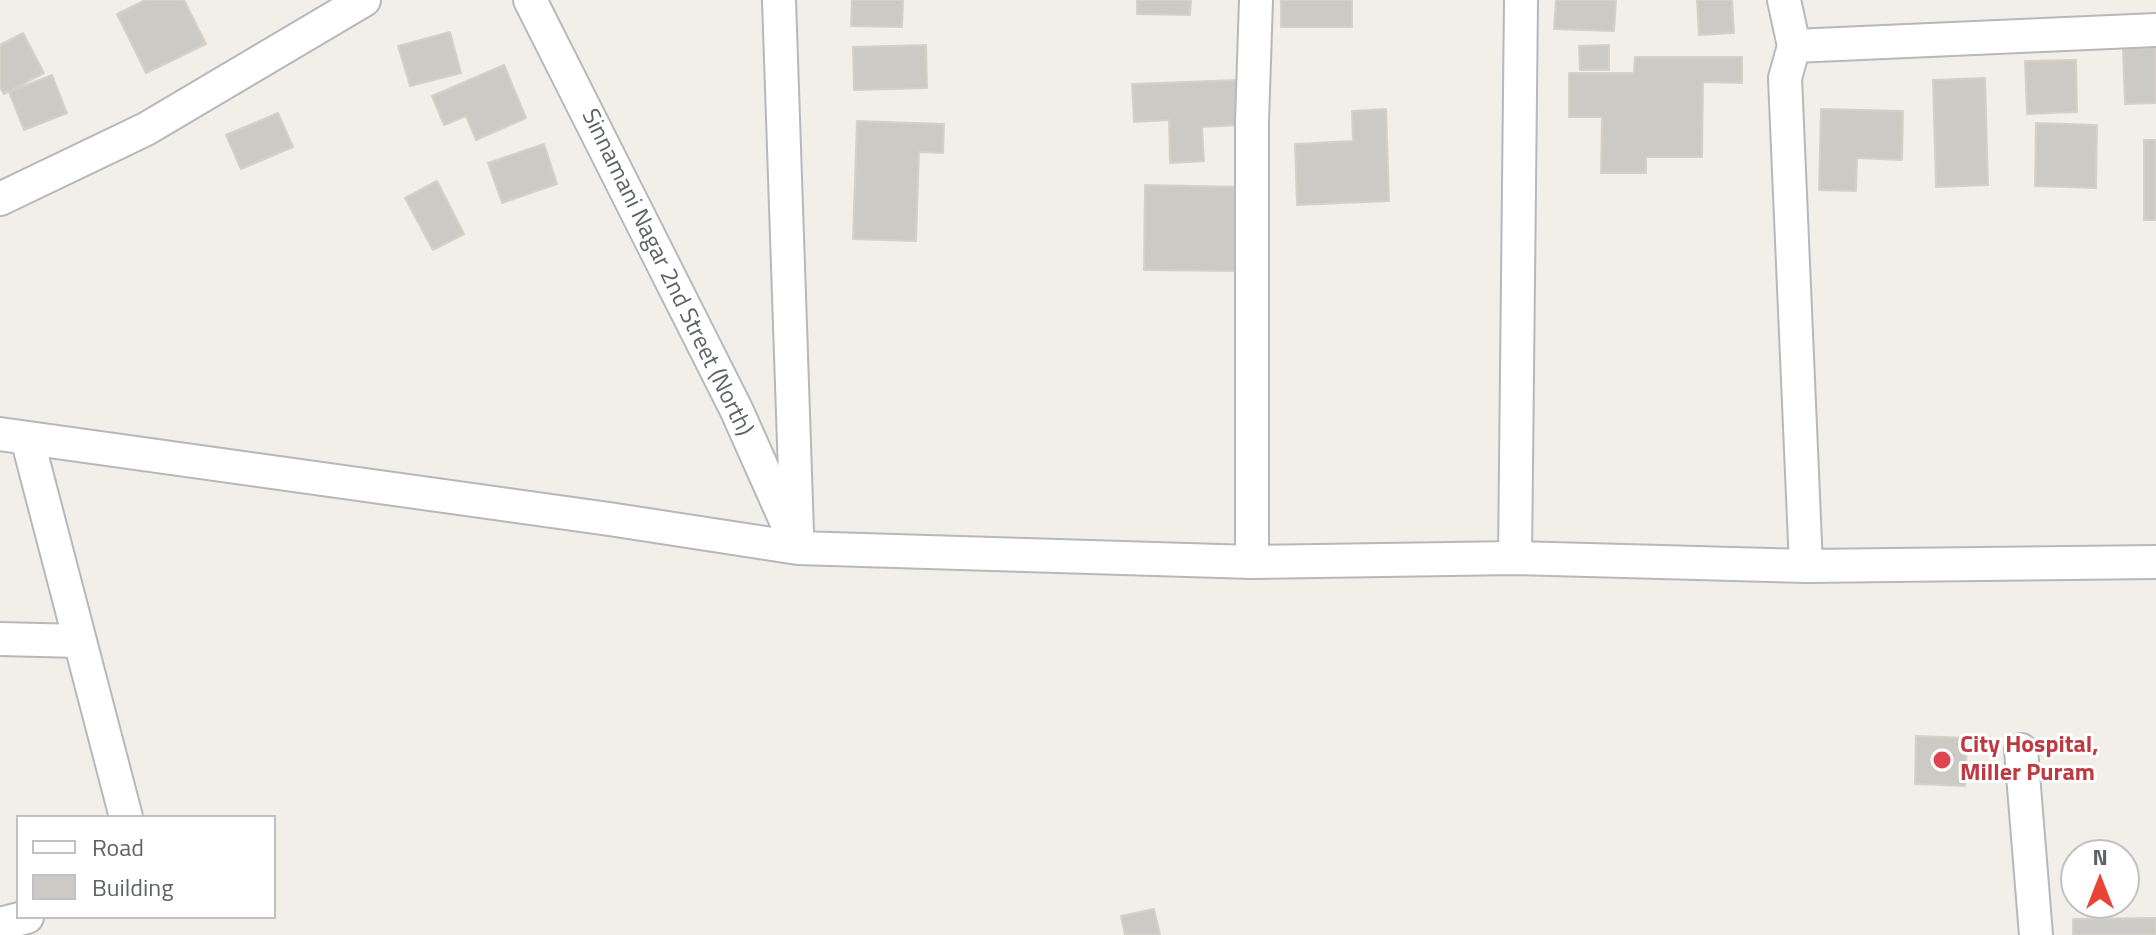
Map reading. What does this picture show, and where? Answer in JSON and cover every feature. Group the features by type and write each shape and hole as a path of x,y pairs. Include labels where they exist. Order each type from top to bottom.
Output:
{"street":[{"path":"0,199 146,129 364,0"},
{"name":"Sinnamani Nagar 2nd Street (North)","path":"530,0 736,409 798,548"},
{"path":"779,0 798,548"},
{"path":"1252,562 1252,122 1256,0"},
{"path":"1515,558 1521,0"},
{"path":"1784,0 1794,46 1785,78 1806,566"},
{"path":"1794,46 2156,30"},
{"path":"125,815 80,641 13,436 798,548 1252,562 1515,558 1806,566 2156,562"},
{"path":"0,639 80,641"},
{"path":"2021,750 2036,935"}],"building":[{"path":"145,0 184,0 206,44 146,73 117,14"},
{"path":"852,0 903,0 902,27 851,26"},
{"path":"1137,0 1191,0 1190,15 1137,14"},
{"path":"1281,0 1352,0 1352,27 1281,27"},
{"path":"1556,0 1616,0 1614,31 1554,29"},
{"path":"1697,0 1732,0 1734,33 1699,35"},
{"path":"450,32 461,73 410,86 398,46"},
{"path":"23,33 44,73 4,94 0,87 0,45"},
{"path":"926,45 927,88 854,90 853,47"},
{"path":"1609,45 1609,70 1580,70 1579,46"},
{"path":"2156,47 2156,103 2125,104 2123,49"},
{"path":"1635,57 1742,57 1742,83 1703,82 1702,157 1646,157 1646,173 1601,173 1602,117 1569,117 1569,73 1634,73"},
{"path":"2076,60 2077,112 2027,114 2025,61"},
{"path":"504,65 526,118 476,140 466,116 444,125 432,96"},
{"path":"52,75 67,113 24,130 9,92"},
{"path":"1985,78 1988,185 1936,187 1933,80"},
{"path":"1238,80 1241,125 1202,127 1204,161 1170,163 1169,120 1134,122 1132,84"},
{"path":"1386,109 1389,201 1297,205 1295,144 1353,141 1352,111"},
{"path":"1821,109 1903,111 1902,160 1857,158 1856,191 1819,190"},
{"path":"278,113 293,147 241,169 226,135"},
{"path":"857,121 944,124 943,153 919,152 916,241 853,239"},
{"path":"2036,123 2097,125 2096,188 2035,186"},
{"path":"2144,140 2156,140 2156,220 2144,220"},
{"path":"544,144 557,184 502,203 488,163"},
{"path":"437,181 464,234 433,250 405,198"},
{"path":"1145,185 1245,187 1239,271 1144,270"},
{"path":"1916,736 1967,738 1965,786 1915,784"},
{"path":"1154,909 1160,935 1125,935 1121,916"},
{"path":"2156,918 2156,935 2073,935 2073,919"}],"place":[{"name":"City Hospital, Miller Puram","path":"1942,760"}]}
